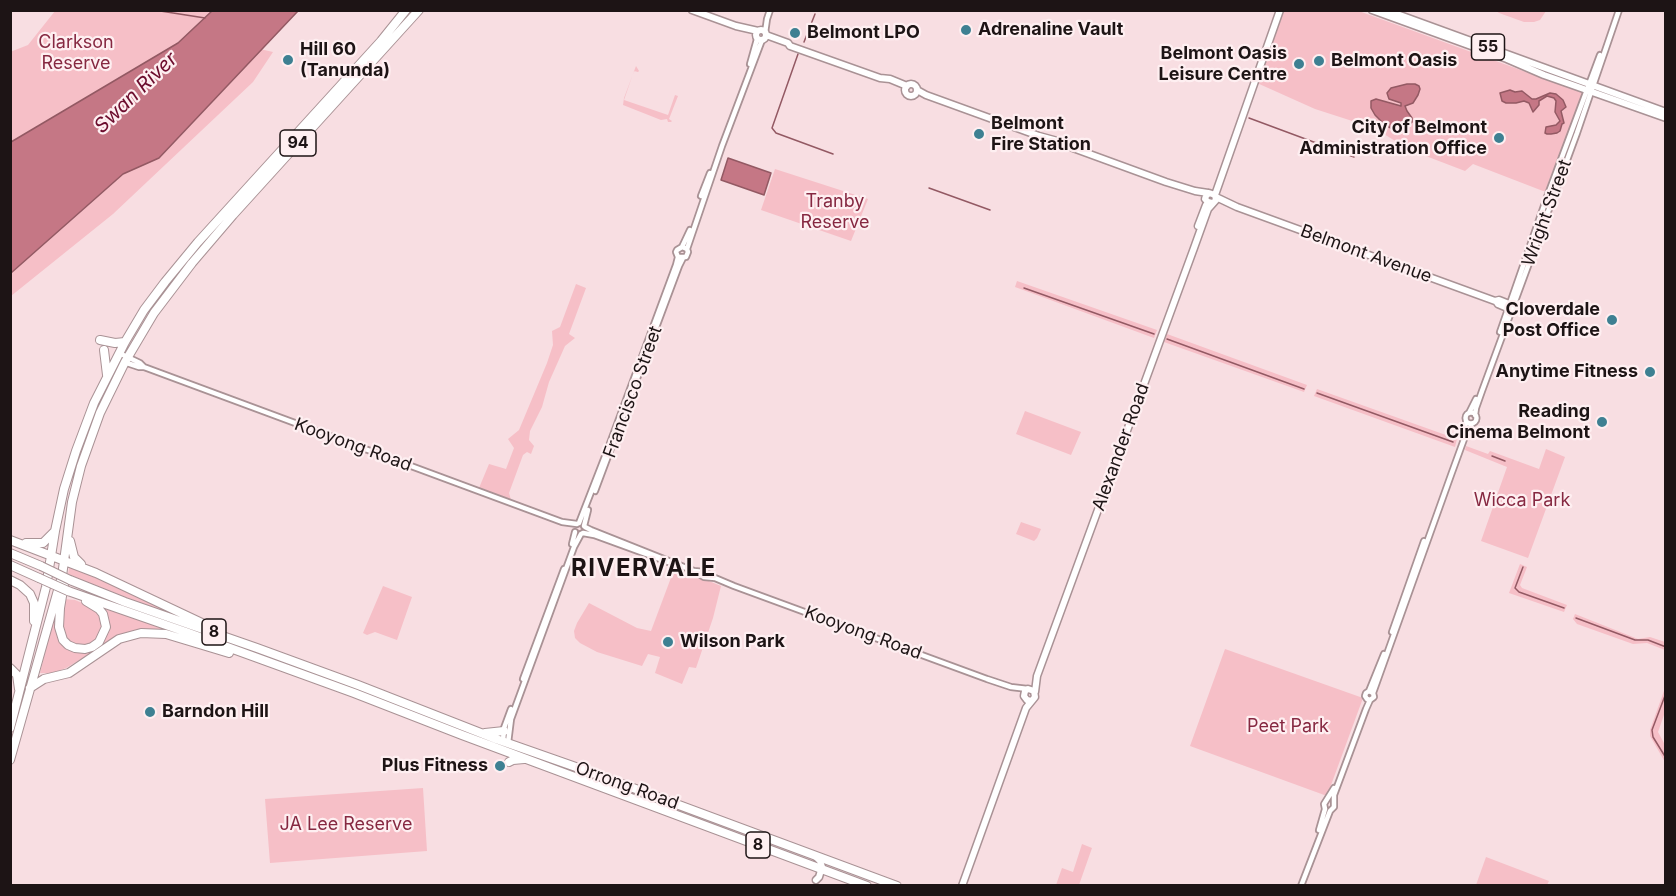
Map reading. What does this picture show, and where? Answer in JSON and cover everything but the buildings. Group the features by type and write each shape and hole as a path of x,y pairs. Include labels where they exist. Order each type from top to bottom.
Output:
{"highway":[{"name":"94","path":"10,728 46,587 64,489 76,451 107,376 125,342 144,310 198,242 381,41 406,10"},
{"name":"94","path":"10,760 62,576 76,486 100,413 127,360 158,307 190,265 419,10"},
{"path":"100,340 125,342"},
{"path":"104,350 107,376"},
{"path":"12,540 32,544 43,543 55,531"},
{"path":"69,533 74,557 96,573"},
{"path":"12,540 96,573 257,648"},
{"name":"8","path":"10,553 125,602 257,648"},
{"name":"8","path":"10,565 71,592 262,660"},
{"path":"62,576 64,584 58,619 60,633 68,645 84,649 92,647 99,642 106,627 105,620 99,609 71,592"},
{"path":"10,580 27,590 33,598 34,638"},
{"path":"30,688 38,682 69,673 119,639 141,633 166,634 262,660"},
{"name":"Orrong Road","path":"257,648 480,733 525,759 867,885"},
{"name":"Orrong Road","path":"262,660 505,747 590,771 897,885"},
{"path":"10,668 17,675 20,693"},
{"path":"25,672 55,678"},
{"path":"480,733 504,731"},
{"path":"509,762 525,759"}],"main road":[{"path":"692,10 761,35"},
{"name":"Alexander Road","path":"960,885 1279,10"},
{"name":"55","path":"1372,10 1483,50 1544,75 1665,112"},
{"name":"55","path":"1386,10 1665,118"},
{"name":"Belmont Avenue","path":"761,35 906,88 908,96 916,92 926,95 1061,142 1495,301 1499,300 1511,307"},
{"path":"813,855 820,861 815,883"}],"street":[{"path":"684,248 770,10"},
{"name":"Wright Street","path":"1330,802 1368,699 1374,697 1371,692 1469,423 1466,417 1472,414 1617,10"},
{"path":"684,248 688,255 681,258 677,255 677,250 684,248"},
{"name":"Francisco Street","path":"581,525 681,258"},
{"name":"Kooyong Road","path":"118,355 140,363 144,367 562,522 581,525 694,571 705,572 714,578 1029,694"},
{"name":"Wright Street","path":"1469,423 1476,421 1472,414"},
{"name":"Kooyong Road","path":"562,522 578,532 594,535 665,562 671,562"},
{"path":"505,747 504,731 581,525"},
{"path":"505,747 511,719 581,525"},
{"path":"1300,885 1323,819 1327,810 1334,807 1330,802 1324,804 1327,810"}],"green space":[{"path":"1356,10 1581,92 1583,95 1558,163 1548,183 1547,191 1473,164 1465,171 1410,150 1374,128 1315,109 1257,83 1284,11"},
{"name":"Clarkson Reserve","path":"55,11 213,11 178,43 11,142 10,52 28,45"},
{"path":"1496,11 1546,11 1540,20 1524,22"},
{"path":"260,49 273,52 253,82 113,214 11,296 10,273 123,174 159,158"},
{"path":"633,75 624,100 668,115 675,95 678,96 669,119 671,122 623,105 624,98"},
{"name":"Tranby Reserve","path":"775,169 868,199 851,241 761,210"},
{"path":"1017,281 1157,330 1154,338 1015,287"},
{"path":"576,284 586,288 569,334 575,338 565,346 549,382 542,407 530,431 529,440 534,446 531,454 527,452 523,455 509,493 511,500 479,488 489,464 506,469 514,448 508,439 519,430 553,345 552,331 560,327"},
{"path":"1167,334 1307,385 1304,392 1164,342"},
{"path":"1317,389 1457,439 1455,447 1314,396"},
{"path":"1025,411 1081,432 1071,455 1016,434"},
{"name":"Wicca Park","path":"1466,446 1488,454 1490,451 1539,469 1546,449 1565,457 1528,558 1481,541 1507,467 1465,450"},
{"path":"1021,522 1041,529 1034,541 1016,534"},
{"path":"1520,564 1527,567 1520,585 1522,588 1567,605 1564,612 1509,593"},
{"path":"70,565 181,617 181,618 68,574"},
{"path":"675,567 721,586 696,668 689,667 682,684 655,673 660,657 648,654 642,666 597,652 575,638 574,631 577,623 589,603 637,628 651,631"},
{"path":"383,586 412,597 397,640 375,632 367,635 363,633"},
{"path":"64,599 75,600 92,607 98,613 102,627 96,640 92,643 78,646 70,642 63,633"},
{"path":"101,606 193,639 169,634 118,637 66,668 53,673 40,673 52,624 55,622 59,639 76,651 105,638"},
{"path":"1575,614 1638,639 1650,637 1665,642 1665,650 1647,643 1633,644 1577,624 1573,619"},
{"name":"Peet Park","path":"1225,649 1363,698 1327,796 1190,746"},
{"path":"1665,688 1665,712 1658,732 1665,745 1665,762 1650,736 1650,730"},
{"name":"JA Lee Reserve","path":"423,788 427,851 270,863 265,799"},
{"path":"1082,844 1092,848 1079,885 1056,885 1062,868 1073,872"},
{"path":"1486,857 1549,881 1547,885 1476,885"}],"water":[{"name":"Swan River","path":"213,10 298,11 159,158 123,174 11,273 11,142 178,43"},
{"path":"1415,84 1420,89 1413,103 1405,106 1412,122 1407,128 1394,130 1375,115 1371,108 1371,101 1376,99 1401,106 1401,103 1389,99 1387,93 1391,88"},
{"path":"1510,90 1522,91 1532,99 1550,93 1556,94 1563,100 1566,107 1561,111 1564,123 1560,131 1545,133 1546,127 1556,125 1560,121 1555,112 1554,98 1547,96 1539,101 1539,105 1533,112 1529,103 1524,101 1506,103 1502,101 1500,93"},
{"path":"728,158 771,173 764,195 721,180"}],"waterway":[{"path":"154,10 205,18"},
{"path":"804,42 815,14"},
{"path":"798,54 772,128 776,133 833,154"},
{"path":"1249,118 1354,157"},
{"path":"929,188 990,210"},
{"path":"1024,288 1154,334"},
{"path":"1167,339 1304,389"},
{"path":"1317,393 1453,442"},
{"path":"1492,456 1505,461"},
{"path":"1523,567 1515,588 1519,592 1564,608"},
{"path":"1576,618 1635,640 1648,640 1666,647"},
{"path":"1666,693 1652,730 1653,737 1666,758"}],"place":[{"name":"Adrenaline Vault","path":"966,30"},
{"name":"Belmont LPO","path":"795,33"},
{"name":"Hill 60 (Tanunda)","path":"288,60"},
{"name":"Belmont Oasis","path":"1319,61"},
{"name":"Belmont Oasis Leisure Centre","path":"1299,64"},
{"name":"Belmont Fire Station","path":"979,134"},
{"name":"City of Belmont Administration Office","path":"1499,138"},
{"name":"Cloverdale Post Office","path":"1612,320"},
{"name":"Anytime Fitness","path":"1650,372"},
{"name":"Reading Cinema Belmont","path":"1602,422"},
{"name":"Wilson Park","path":"668,642"},
{"name":"Barndon Hill","path":"150,712"},
{"name":"Plus Fitness","path":"500,766"}],"district":[{"name":"RIVERVALE","path":"644,569"}]}
